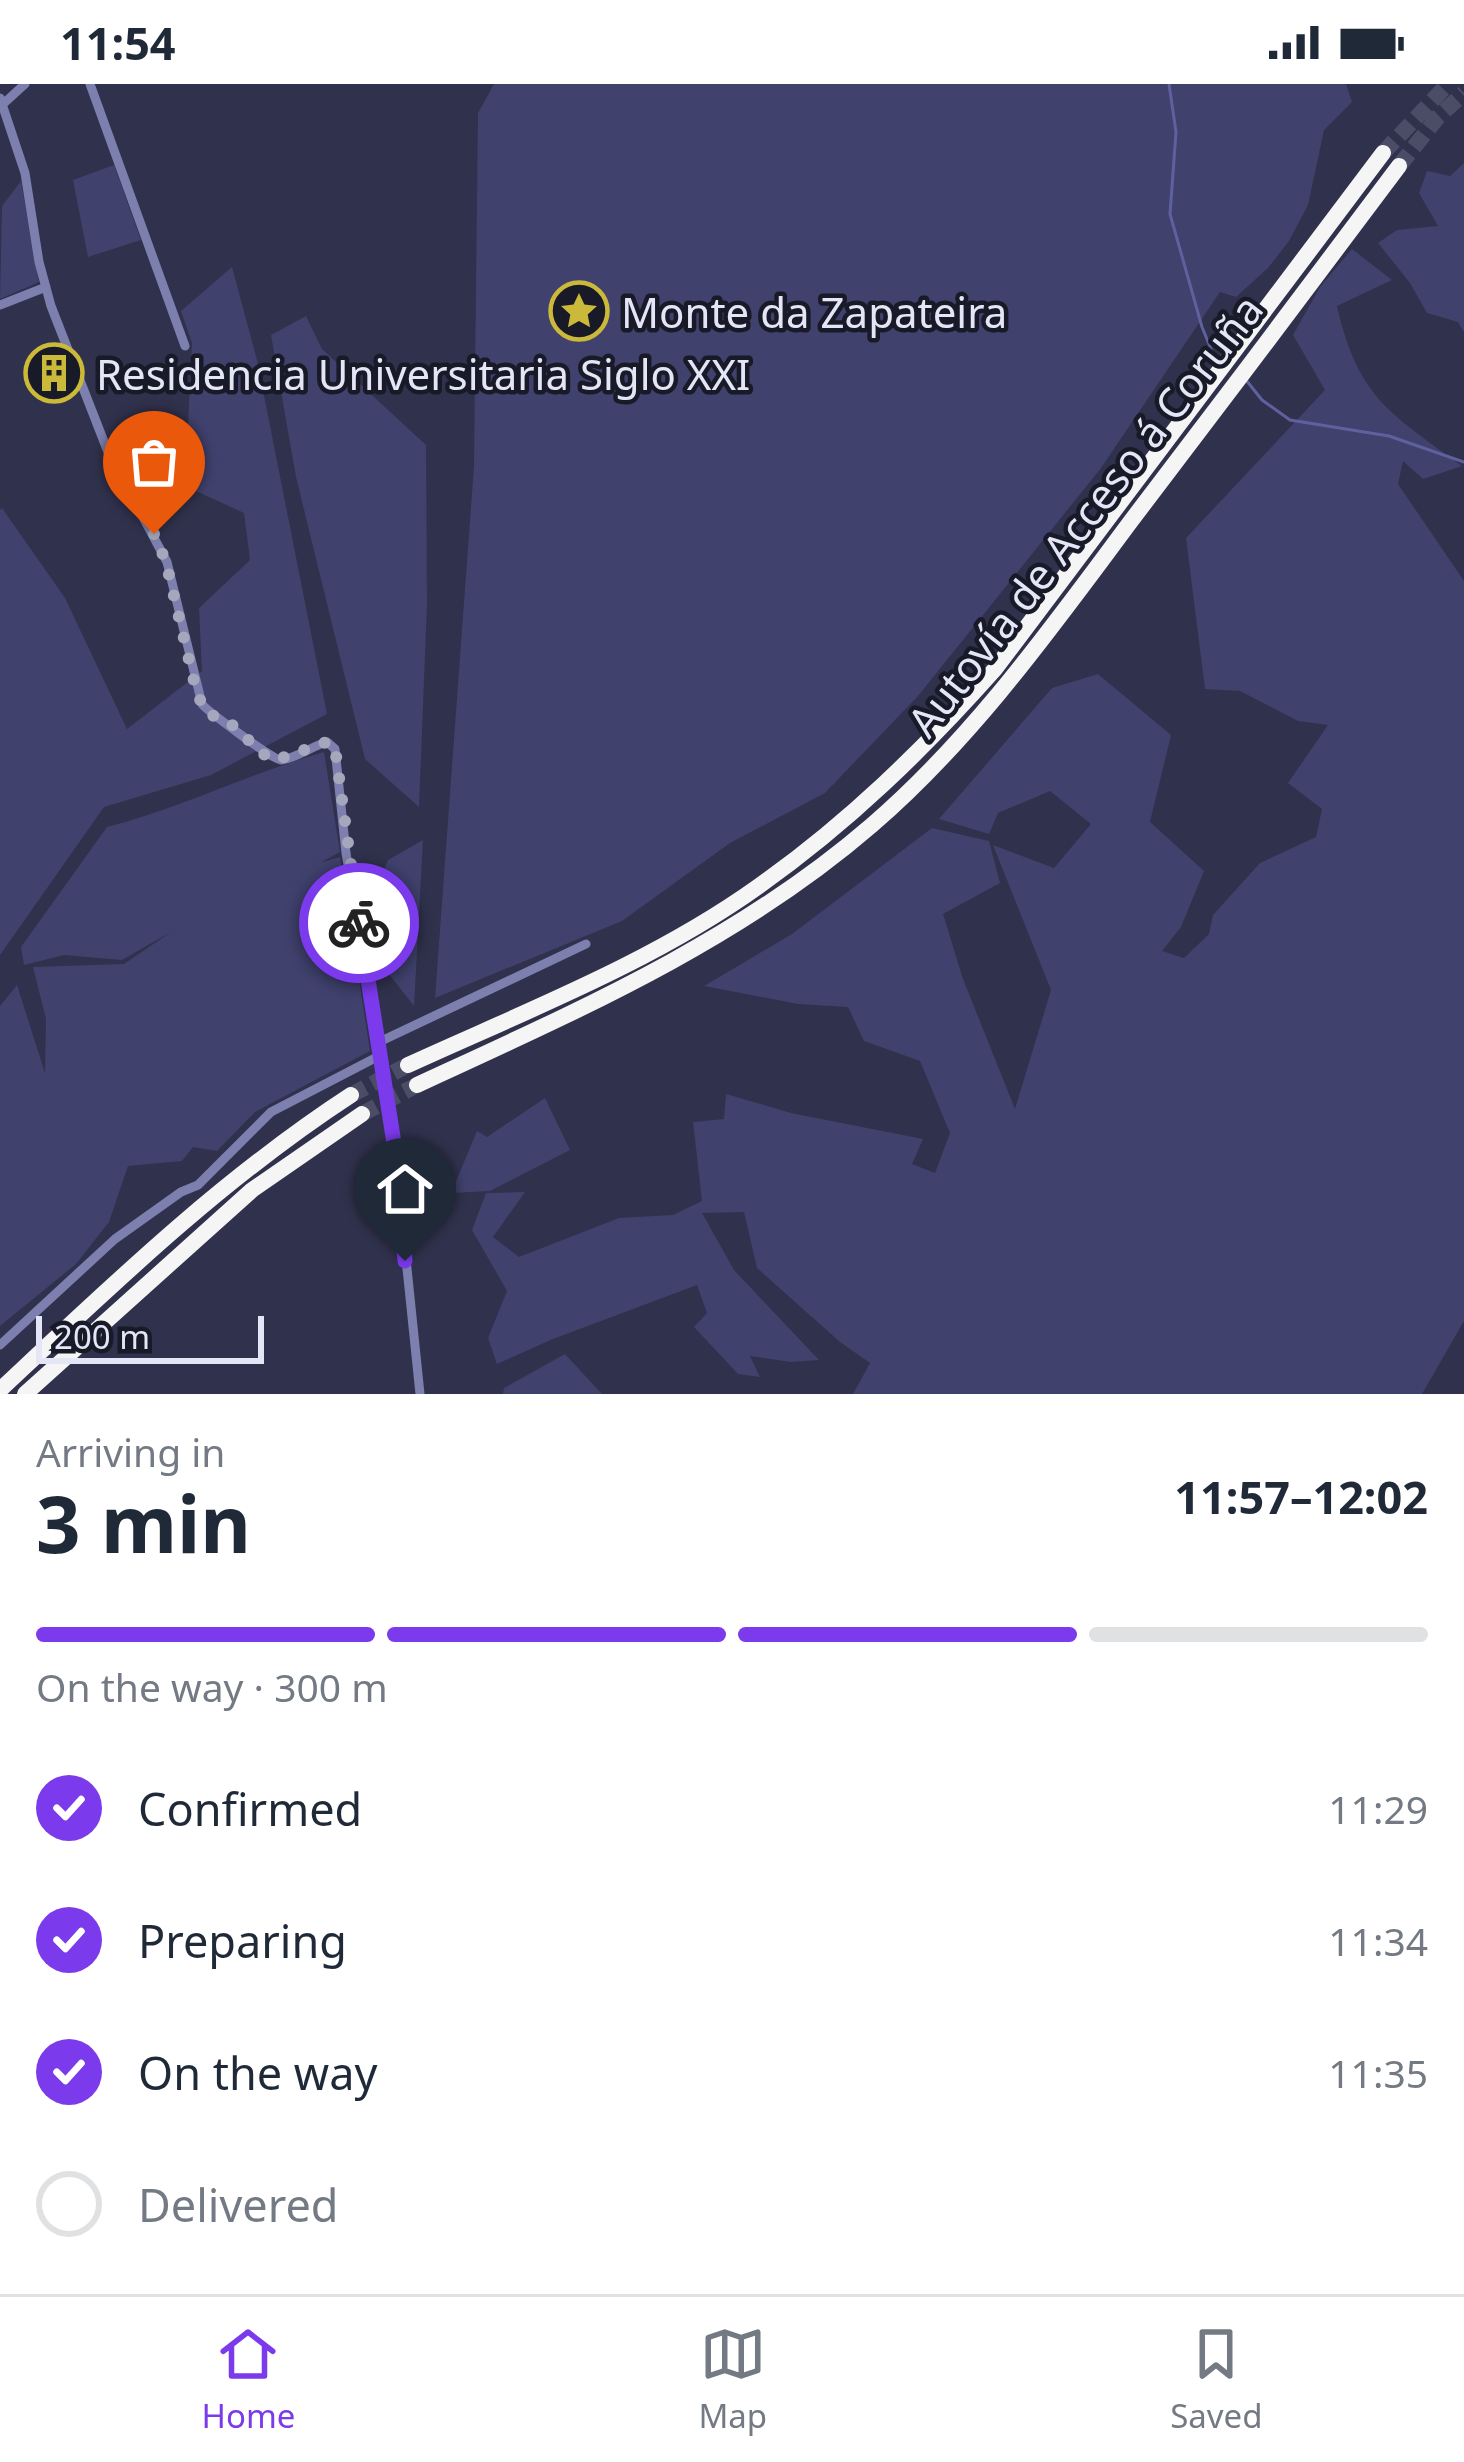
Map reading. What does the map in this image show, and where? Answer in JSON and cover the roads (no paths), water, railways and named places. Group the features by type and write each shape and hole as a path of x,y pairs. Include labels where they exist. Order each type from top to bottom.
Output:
{"highway":[{"name":"Autovía de Acceso á Coruña","path":"408,1065 664,944 756,889 860,809 936,736 995,669 1383,153"},
{"name":"Autovía de Acceso á Coruña","path":"417,1085 679,960 763,909 872,824 943,757 1029,657 1399,166"},
{"path":"0,1390 206,1201 351,1095"},
{"path":"25,1394 252,1190 362,1114"}],"street":[{"path":"25,84 1,102 26,173 46,287 62,340 108,452 161,547 197,694 207,713 230,723 268,758 276,760 327,742 335,748 346,853 394,1143 420,1394"},
{"path":"90,84 185,346"},
{"path":"0,305 46,287"},
{"path":"0,1345 115,1239 198,1185 271,1112 378,1050 586,944"}],"waterway":[{"path":"1169,84 1176,132 1170,214 1202,327 1213,354 1220,359"},
{"path":"1246,380 1262,400 1290,420 1389,436 1464,462"}],"tunnel":[{"path":"1383,153 1448,84"},
{"path":"1399,166 1464,93"},
{"path":"351,1095 408,1065"},
{"path":"362,1114 417,1085"}],"place":[{"name":"Monte da Zapateira","path":"579,311"},
{"name":"Residencia Universitaria Siglo XXI","path":"54,373"}]}
